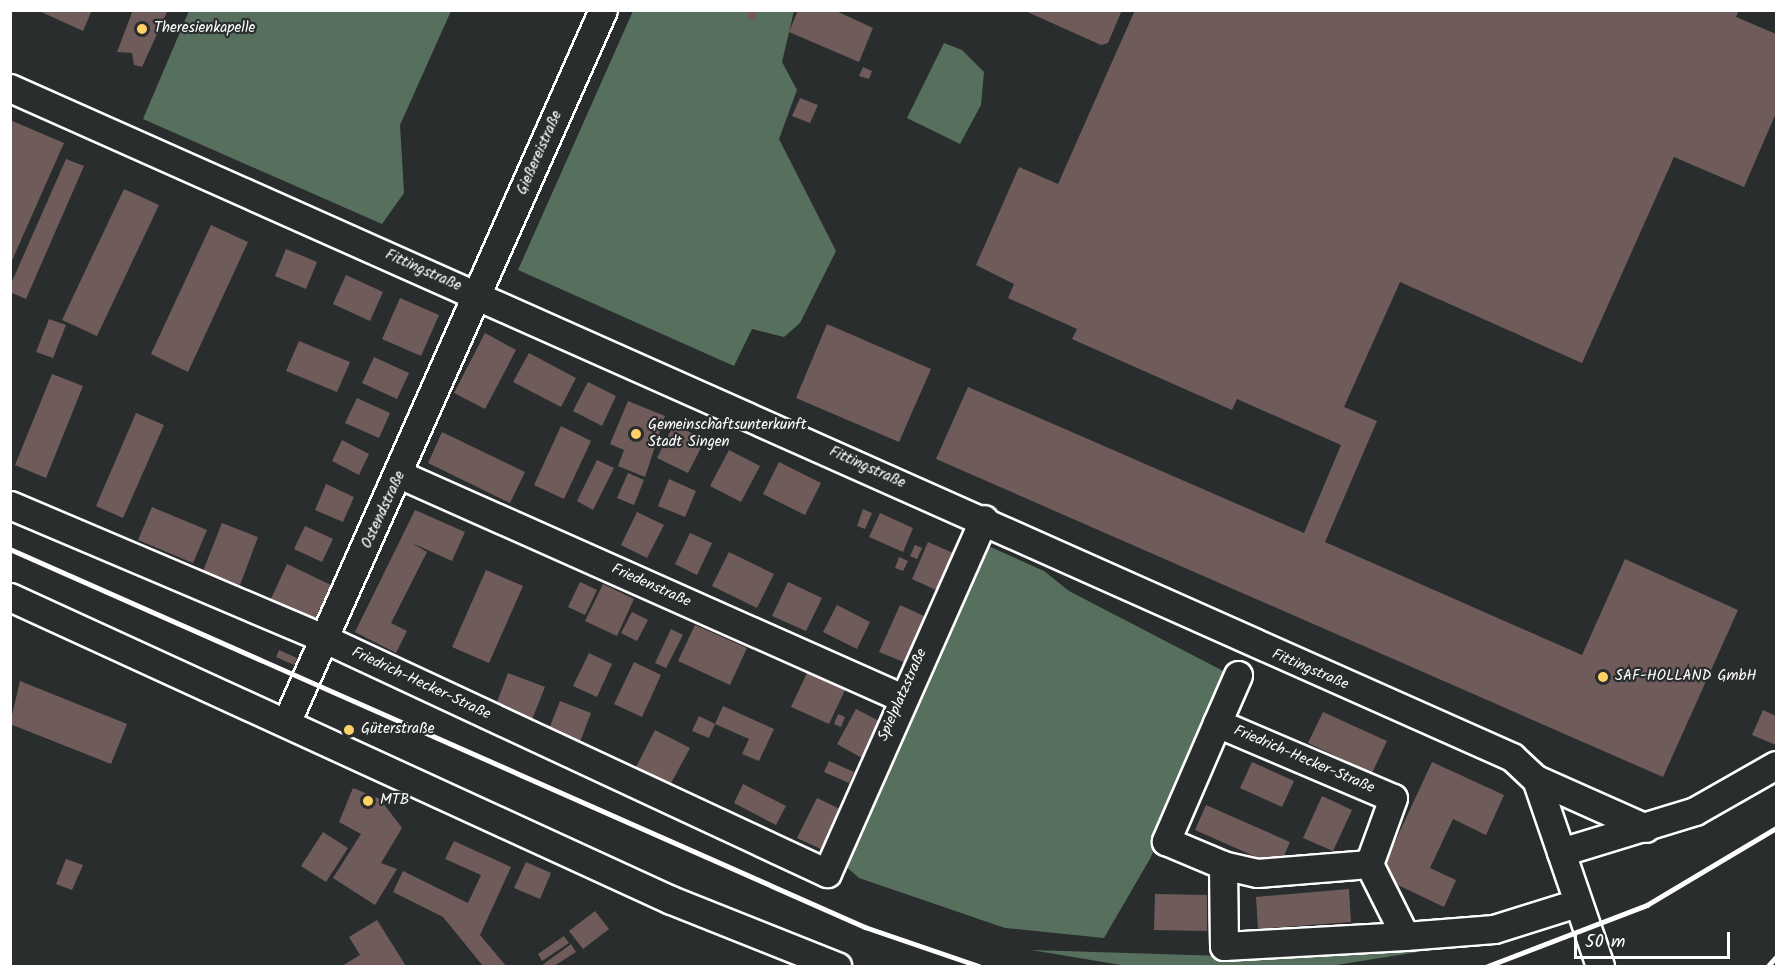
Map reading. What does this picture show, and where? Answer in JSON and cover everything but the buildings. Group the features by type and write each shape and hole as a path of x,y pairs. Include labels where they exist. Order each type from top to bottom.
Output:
{"street":[{"name":"Gießereistraße","path":"477,295 603,10"},
{"name":"Fittingstraße","path":"10,88 984,519 1512,757 1536,779 1600,966"},
{"name":"Ostendstraße","path":"286,723 323,638 401,475 477,295"},
{"name":"Friedenstraße","path":"401,475 900,697"},
{"name":"Friedrich-Hecker-Straße","path":"10,505 323,638 827,873"},
{"name":"Spielplatzstraße","path":"827,873 900,697 984,519"},
{"path":"11,598 671,900 837,966"},
{"name":"Friedrich-Hecker-Straße","path":"1217,723 1393,798 1369,864 1257,873 1223,865 1166,841 1217,723 1238,675"},
{"path":"1561,852 1646,828 1695,811 1776,765"},
{"path":"1536,779 1646,828"},
{"path":"1369,864 1405,936"},
{"path":"1223,865 1224,946 1494,929 1564,907"}],"green space":[{"path":"189,11 451,11 400,125 404,193 382,224 143,119"},
{"path":"633,11 794,11 782,62 797,90 779,139 836,251 800,323 784,337 752,329 734,366 518,270"},
{"path":"944,43 962,50 984,72 981,105 960,144 907,118"},
{"path":"986,545 1044,571 1069,591 1227,673 1151,857 1104,938 1005,928 859,878 841,862"},
{"path":"1474,943 1330,966 1127,966 1031,950 1223,956"}],"railway":[{"path":"10,549 865,927 979,966"},
{"path":"1488,966 1647,905 1776,828"},
{"path":"1768,966 1776,957"}],"place":[{"name":"Theresienkapelle","path":"142,29"},
{"name":"Gemeinschaftsunterkunft Stadt Singen","path":"636,434"},
{"name":"SAF-HOLLAND GmbH","path":"1603,677"},
{"name":"Güterstraße","path":"349,730"},
{"name":"MTB","path":"368,801"}]}
